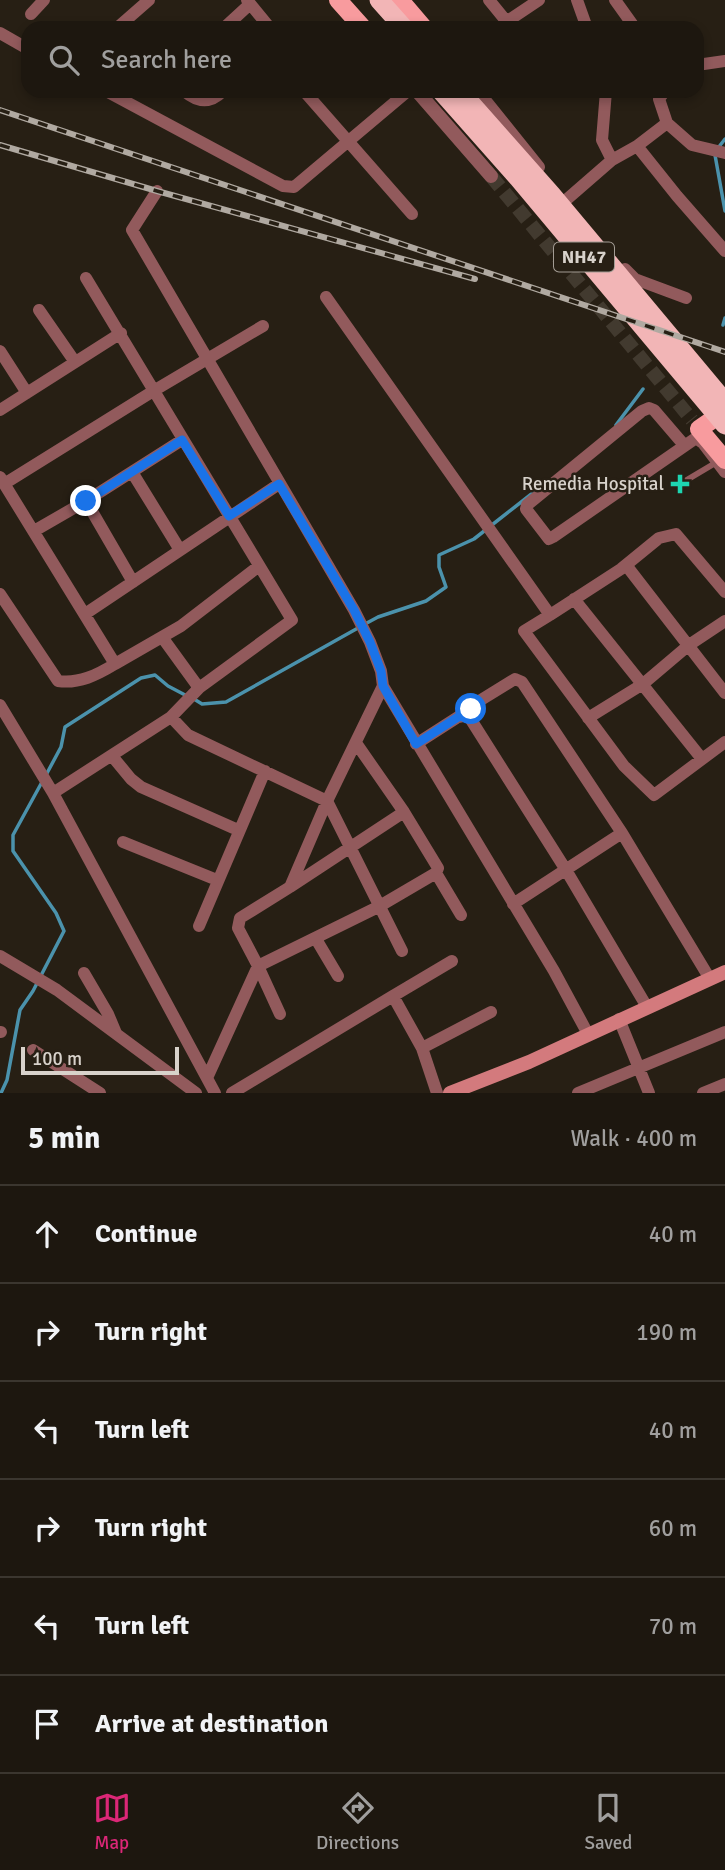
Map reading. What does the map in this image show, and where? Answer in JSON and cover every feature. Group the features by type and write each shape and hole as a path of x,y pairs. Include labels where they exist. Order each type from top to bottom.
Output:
{"highway":[{"path":"362,0 380,21"},
{"path":"379,0 398,21"},
{"name":"NH47","path":"447,98 519,178 725,425"},
{"name":"NH47","path":"466,98 552,195 725,402"}],"main road":[{"path":"338,0 357,21"},
{"path":"400,0 418,21"},
{"path":"722,465 696,424 725,411"},
{"path":"450,1093 529,1062 725,972"}],"street":[{"path":"31,14 44,0"},
{"path":"125,21 149,0"},
{"path":"489,0 503,21"},
{"path":"512,21 539,0"},
{"path":"578,0 585,21"},
{"path":"615,0 630,21"},
{"path":"230,21 248,2 264,21"},
{"path":"0,33 21,44"},
{"path":"704,64 725,61"},
{"path":"119,98 283,186 294,187 399,98"},
{"path":"192,98 204,102 215,98"},
{"path":"310,98 412,214"},
{"path":"423,98 491,176"},
{"path":"484,98 612,256 635,279 686,298"},
{"path":"605,98 602,140 612,160"},
{"path":"660,98 667,123 692,145 725,153"},
{"path":"566,200 612,160 637,146 667,123"},
{"path":"637,146 677,197 725,251"},
{"path":"157,191 132,230 354,610 370,642 381,671 383,686 588,1034"},
{"path":"53,793 175,713 199,688 292,620 86,278"},
{"path":"326,298 550,615"},
{"path":"40,310 75,362"},
{"path":"115,664 2,481 263,327"},
{"path":"0,410 121,333"},
{"path":"0,351 27,393"},
{"path":"684,445 654,410 649,408 600,445 527,505 526,509 549,539 696,438 722,465"},
{"path":"34,531 182,440"},
{"path":"132,472 180,550"},
{"path":"85,614 279,484"},
{"path":"86,501 133,582"},
{"path":"725,592 676,534 659,538 626,565 524,631 624,766 654,795 725,742"},
{"path":"626,565 725,693"},
{"path":"2,600 58,681 69,682 96,676 181,626 259,566"},
{"path":"575,599 702,759"},
{"path":"588,718 643,684 689,645 725,621"},
{"path":"162,637 199,688"},
{"path":"416,744 458,717 468,715 475,703 515,679 522,681 622,833 710,979"},
{"path":"290,887 327,801 383,686"},
{"path":"0,705 53,793 215,1093"},
{"path":"175,713 188,735 327,801 402,951"},
{"path":"468,715 566,870 647,1007"},
{"path":"207,1078 258,966 378,907 436,873 438,868 404,812 356,743"},
{"path":"112,756 141,787 238,831"},
{"path":"199,926 265,771"},
{"path":"279,1014 238,928 240,918 404,812"},
{"path":"513,904 622,833"},
{"path":"123,842 217,880"},
{"path":"436,873 461,915"},
{"path":"316,939 338,976"},
{"path":"0,956 57,990 196,1093"},
{"path":"232,1093 452,961"},
{"path":"84,973 116,1033"},
{"path":"393,996 422,1048 437,1093"},
{"path":"422,1048 491,1012"},
{"path":"619,1019 649,1093"},
{"path":"578,1093 725,1032"},
{"path":"33,1050 100,1093"},
{"path":"703,1093 725,1084"}],"lane":[{"path":"680,484 722,465"}],"waterway":[{"path":"718,148 725,139"},
{"path":"715,155 725,211"},
{"path":"723,325 725,318"},
{"path":"616,425 643,389"},
{"path":"365,624 426,601 446,587 439,567 439,555 474,539 534,492"},
{"path":"194,699 202,704 226,702 358,628"},
{"path":"46,775 61,747 65,727 141,678 155,675 187,696"},
{"path":"1,1093 7,1080 20,1010 33,991 64,931 56,913 13,851 13,835 42,782"}],"tunnel":[{"path":"491,176 692,420"}],"railway":[{"path":"0,110 725,352"},
{"path":"0,145 475,279"}],"place":[{"name":"Remedia Hospital","path":"680,484"}],"route":[{"path":"86,501 182,440 229,516 279,484 354,610 370,642 381,671 383,686 416,744 458,717 468,715 471,709"}]}
